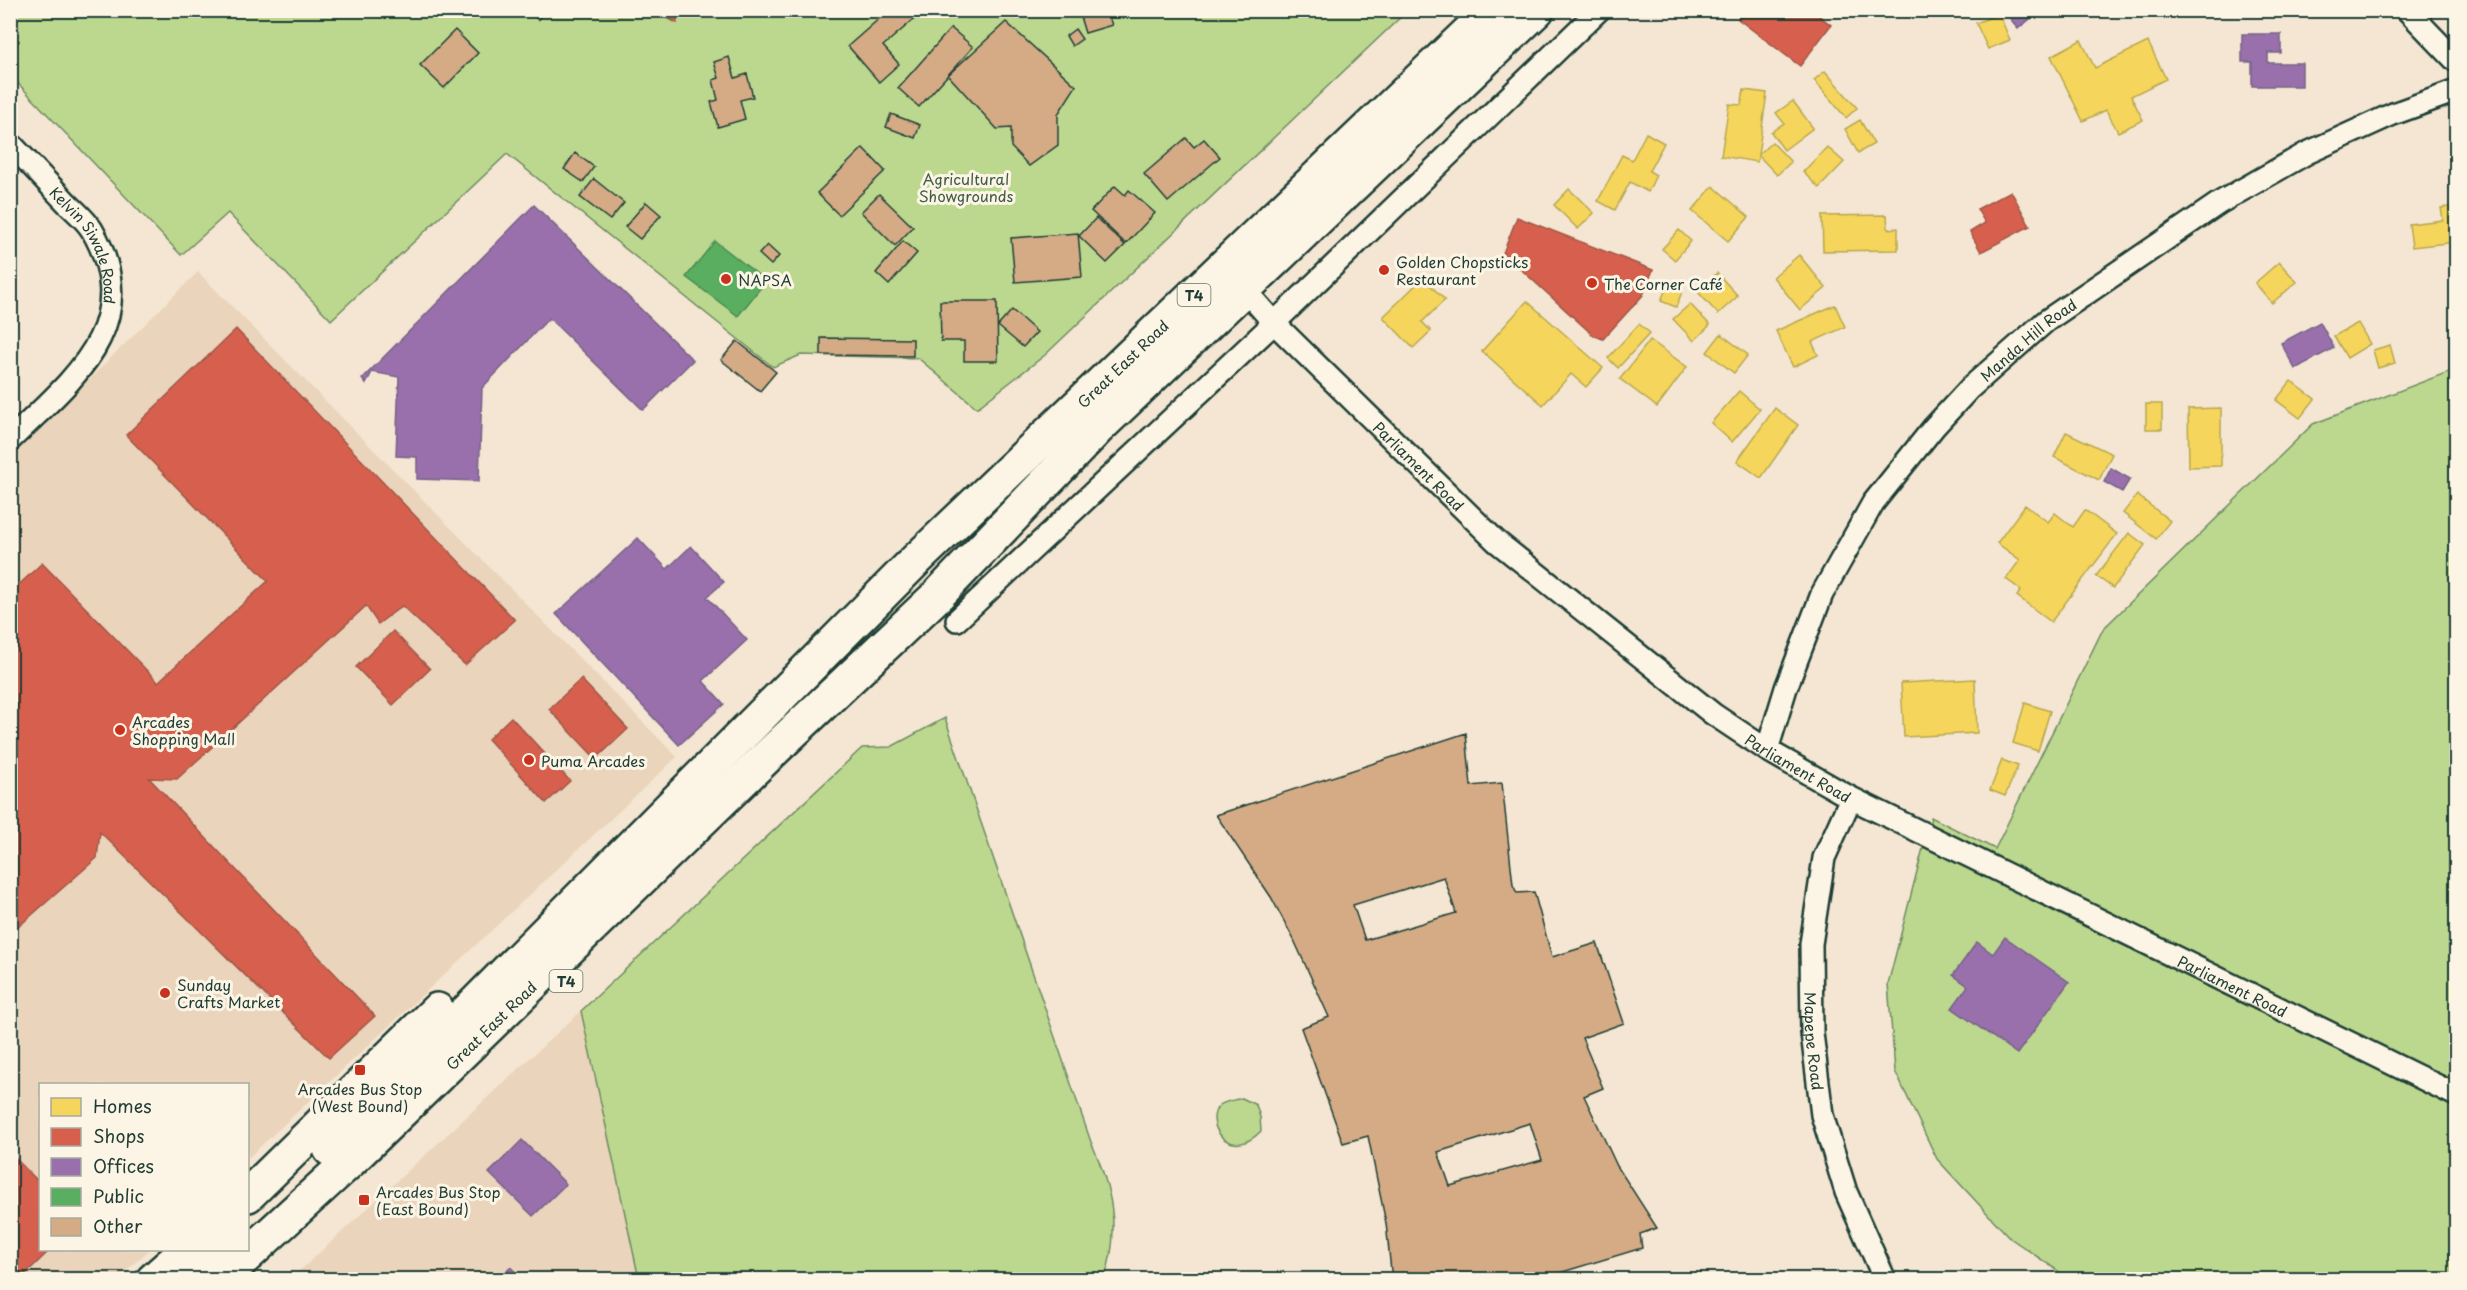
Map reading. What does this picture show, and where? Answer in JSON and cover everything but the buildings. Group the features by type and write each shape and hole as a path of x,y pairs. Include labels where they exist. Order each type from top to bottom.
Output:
{"main road":[{"name":"Great East Road","path":"249,1224 335,1144 914,562 1492,10"},
{"name":"Great East Road","path":"220,1280 350,1161 938,595 1097,429 1537,10"},
{"name":"Great East Road","path":"252,1280 675,878 843,697 862,666"},
{"name":"Great East Road","path":"249,1194 622,829 753,707 781,695"},
{"path":"153,1280 186,1251"},
{"path":"186,1280 219,1251"}],"street":[{"path":"957,620 1274,323 1599,10"},
{"path":"2407,10 2457,61"},
{"name":"Manda Hill Road","path":"1767,750 1786,688 1822,594 1873,503 1934,427 1970,388 2046,321 2219,203 2307,153 2392,114 2457,91"},
{"name":"Kelvin Siwale Road","path":"10,143 91,228 106,264 113,301 103,333 75,377 10,440"},
{"name":"Parliament Road","path":"1244,289 1274,323 1496,541 1638,657 1713,714 1767,750 1851,798 2457,1095"},
{"name":"Mapepe Road","path":"1851,798 1824,858 1811,944 1812,1034 1822,1115 1846,1192 1885,1280"}],"shaded area":[{"path":"198,272 677,757 249,1157 249,1083 39,1083 39,1251 148,1251 117,1279 11,1280 11,456"},
{"path":"581,1011 639,1279 291,1279"}],"green space":[{"name":"Agricultural Showgrounds","path":"10,11 1407,11 1045,355 977,408 918,358 801,355 773,367 507,154 331,320 228,213 181,255 11,76"},
{"path":"2456,369 2456,1279 2070,1279 2010,1238 1937,1159 1895,1071 1888,984 1931,817 1995,849 2103,629 2313,424"},
{"path":"945,718 1109,1192 1113,1226 1112,1244 1104,1279 639,1279 581,1011 862,748 891,747"},
{"path":"1242,1098 1256,1105 1261,1131 1249,1140 1238,1143 1229,1142 1216,1129 1215,1112 1220,1105"}],"place":[{"name":"Golden Chopsticks Restaurant","path":"1384,270"},
{"name":"NAPSA","path":"726,279"},
{"name":"The Corner Café","path":"1592,283"},
{"name":"Arcades Shopping Mall","path":"120,730"},
{"name":"Puma Arcades","path":"529,760"},
{"name":"Sunday Crafts Market","path":"165,993"},
{"name":"Arcades Bus Stop (West Bound)","path":"360,1070"},
{"name":"Arcades Bus Stop (East Bound)","path":"364,1200"}]}
